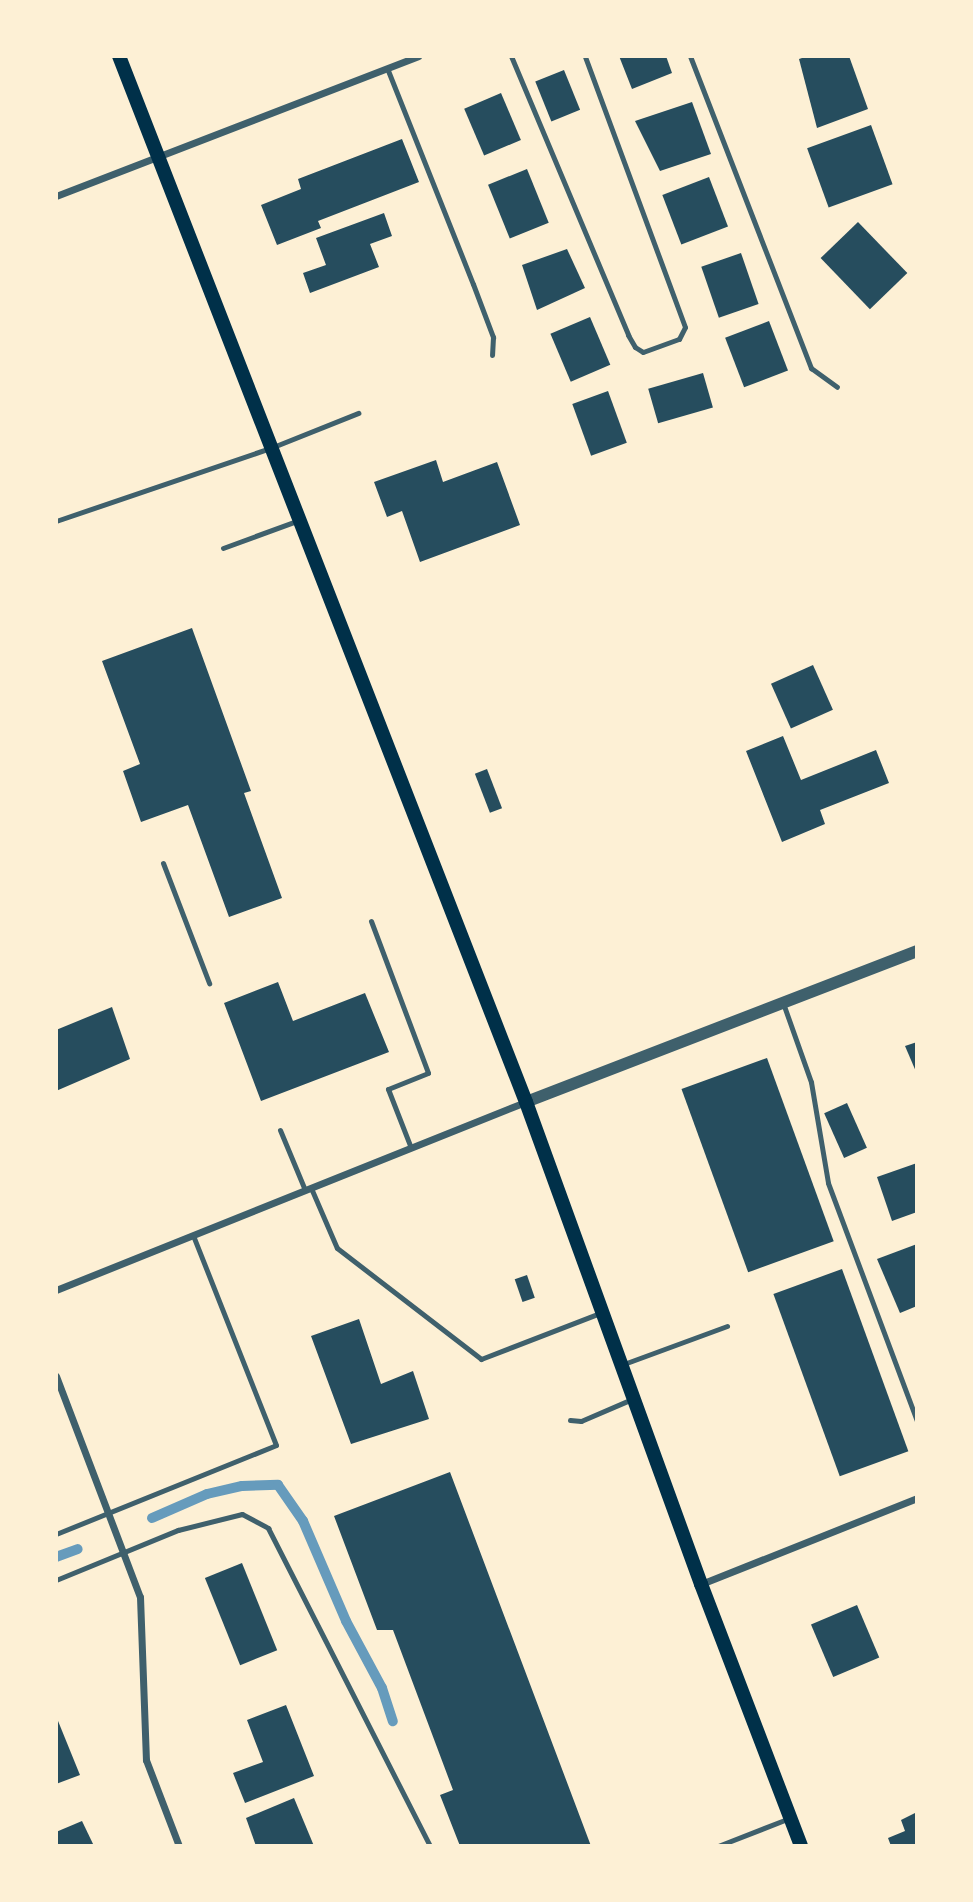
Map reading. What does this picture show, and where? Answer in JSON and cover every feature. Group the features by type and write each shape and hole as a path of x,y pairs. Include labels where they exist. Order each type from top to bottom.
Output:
{"main road":[{"path":"120,56 526,1102 701,1584 801,1846"}],"street":[{"path":"56,196 418,56"},
{"path":"56,1290 526,1102 917,951"},
{"path":"56,1376 126,1552 140,1597 146,1760 179,1846"},
{"path":"701,1584 917,1498"}],"lane":[{"path":"511,56 628,335 635,347 643,352 679,340 685,327 585,56"},
{"path":"690,56 811,368 837,387"},
{"path":"387,68 493,337 492,355"},
{"path":"56,521 273,447 358,413"},
{"path":"223,548 300,520"},
{"path":"163,863 209,983"},
{"path":"371,921 428,1073 388,1089 411,1148"},
{"path":"783,1003 811,1082 828,1183 917,1421"},
{"path":"280,1130 337,1248 481,1359 603,1312"},
{"path":"56,1534 276,1445 193,1235"},
{"path":"621,1365 727,1326"},
{"path":"570,1420 581,1421 634,1398"},
{"path":"56,1580 178,1530 242,1514 268,1528 430,1846"},
{"path":"718,1846 790,1818"}],"building":[{"path":"619,56 666,56 672,73 632,89"},
{"path":"808,56 849,56 868,109 817,128 799,59"},
{"path":"564,70 580,110 551,121 535,82"},
{"path":"501,93 521,140 484,156 464,109"},
{"path":"692,102 711,154 660,171 635,121"},
{"path":"871,125 893,184 829,207 807,148"},
{"path":"402,139 419,182 318,221 321,228 277,245 261,205 301,189 298,179"},
{"path":"527,169 549,223 510,239 488,185"},
{"path":"709,177 728,226 681,244 662,195"},
{"path":"384,213 392,236 370,244 379,267 310,293 303,273 326,265 316,238"},
{"path":"858,222 907,273 870,309 821,258"},
{"path":"567,249 585,288 537,310 522,265"},
{"path":"741,253 759,304 719,318 701,267"},
{"path":"590,317 610,365 571,382 550,334"},
{"path":"769,321 788,370 744,387 725,338"},
{"path":"703,373 713,408 658,423 648,389"},
{"path":"608,391 627,443 591,456 572,404"},
{"path":"436,460 443,482 497,462 520,525 420,562 402,511 387,517 374,482"},
{"path":"192,628 251,791 244,793 282,898 229,917 188,805 141,822 123,771 140,764 102,661"},
{"path":"813,665 833,710 791,728 771,684"},
{"path":"783,736 801,780 876,750 889,783 820,810 825,824 782,842 746,751"},
{"path":"487,769 502,808 490,813 475,774"},
{"path":"278,982 293,1021 365,993 389,1052 261,1101 224,1003"},
{"path":"112,1007 130,1059 56,1091 56,1030"},
{"path":"917,1042 917,1074 905,1046"},
{"path":"767,1058 834,1241 748,1272 681,1089"},
{"path":"847,1103 867,1148 844,1158 824,1113"},
{"path":"917,1163 917,1212 892,1221 877,1177"},
{"path":"917,1244 917,1306 900,1313 877,1259"},
{"path":"842,1269 908,1451 840,1476 773,1294"},
{"path":"527,1275 535,1298 523,1302 515,1279"},
{"path":"359,1319 381,1384 413,1371 429,1419 351,1444 311,1336"},
{"path":"450,1472 591,1846 460,1846 440,1795 453,1790 393,1630 377,1630 334,1516"},
{"path":"242,1563 277,1650 240,1665 205,1578"},
{"path":"857,1605 879,1657 833,1677 811,1625"},
{"path":"286,1705 314,1776 245,1803 233,1773 263,1762 247,1720"},
{"path":"56,1716 80,1775 56,1784"},
{"path":"294,1798 314,1846 256,1846 246,1818"},
{"path":"917,1812 917,1846 891,1846 888,1838 905,1831 901,1820"},
{"path":"82,1821 94,1846 56,1846 56,1832"}],"waterway":[{"path":"152,1518 207,1494 242,1486 278,1485 303,1521 346,1621 382,1688 393,1721"},
{"path":"56,1557 78,1549"}]}
